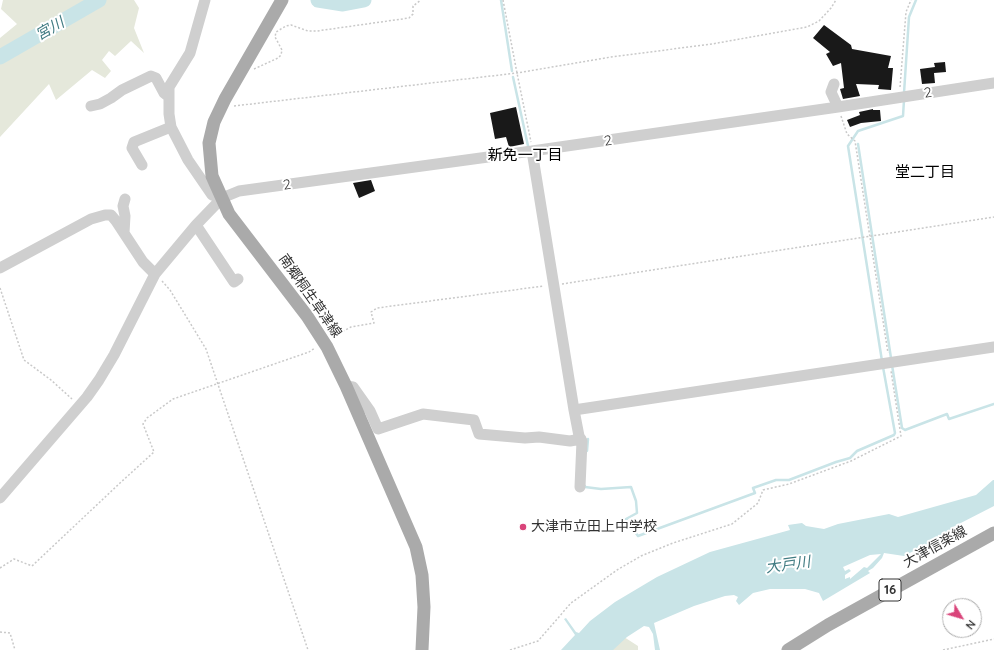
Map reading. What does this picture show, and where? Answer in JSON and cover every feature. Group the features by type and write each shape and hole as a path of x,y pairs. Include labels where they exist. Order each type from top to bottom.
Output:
{"main road":[{"name":"南郷桐生草津線","path":"282,0 222,104 214,122 209,143 212,176 229,214 307,316 323,342 346,386 416,547 422,575 424,607 422,650"},
{"name":"大津信楽線","path":"788,650 828,625 994,533"}],"street":[{"path":"0,498 44,445 80,407 114,355 155,274 196,225 222,198 212,195 188,160 171,127 168,114 169,88 190,53 205,0"},
{"path":"91,106 100,104 122,90 151,76 156,78 164,93 169,97"},
{"name":"2","path":"222,198 239,191 532,151 994,83"},
{"path":"834,84 831,92 838,107"},
{"path":"142,165 132,148 134,142 171,127"},
{"path":"532,151 574,410 582,441 580,487"},
{"path":"124,198 124,233"},
{"path":"0,268 91,219 111,215 143,262 155,274"},
{"path":"196,225 234,282 238,279"},
{"path":"574,410 994,347"},
{"path":"346,386 353,387 370,412 378,428 423,414 474,420 479,434 525,438 539,437 570,441 581,439"}],"path":[{"path":"243,67 253,69 282,55 282,50 275,37 276,32 286,26 291,25 308,31 317,31 410,18 413,14 413,6 421,0"},
{"path":"503,0 532,151"},
{"path":"222,104 236,107 289,99 516,73 611,57 712,44 807,27 819,21 836,0"},
{"path":"901,97 900,88 906,12 911,0"},
{"path":"510,650 538,641 571,603 641,556 673,543 732,524 758,503 763,490 789,484 851,461 901,436 855,141 847,134 838,107"},
{"path":"0,568 14,559 32,566 154,452 143,424 147,418 173,399 309,352 338,333 351,327 374,323 371,312 377,308 554,285 994,217"},
{"path":"155,274 170,290 206,349 308,650"},
{"path":"0,288 24,360 51,380 80,407"},
{"path":"0,632 10,633 15,650"},
{"path":"943,650 994,639"}],"shaded area":[{"path":"3,0 134,0 139,8 134,28 144,53 131,41 115,56 109,51 102,60 111,71 105,78 92,70 56,100 49,84 0,137 0,38 17,24 1,9"},
{"path":"624,637 638,646 638,650 610,650"}],"water":[{"name":"大戸川","path":"994,480 994,506 953,527 954,529 958,527 904,556 884,553 882,558 873,568 868,571 870,573 823,601 819,593 805,589 770,589 753,593 739,605 736,601 738,597 734,595 725,596 694,606 654,623 660,650 655,650 653,634 649,627 644,626 627,637 613,650 561,650 575,635 564,619 566,618 576,632 579,633 590,621 615,602 657,577 710,552 790,530 788,525 802,523 806,526 824,529 838,524 889,514 898,517 976,495","holes":["881,554 867,568 864,567 850,579 850,577 845,579 845,575 851,571 849,569 845,571 843,567 870,555"]}],"building":[{"path":"824,25 851,45 852,49 891,56 888,68 893,68 891,90 878,89 879,85 856,84 860,96 843,99 840,89 844,88 841,63 833,66 826,54 830,52 813,38"},
{"path":"945,62 946,72 934,73 935,83 922,84 920,69 935,67 934,63"},
{"path":"516,107 524,144 509,147 506,137 495,139 490,113"},
{"path":"873,109 880,110 881,121 861,123 850,127 847,120 860,115 859,112"},
{"path":"371,180 375,191 359,198 353,183"}],"waterway":[{"name":"宮川","path":"0,57 99,0"},
{"name":"宮川","path":"318,0 343,4 364,0"},
{"path":"501,0 512,71"},
{"path":"904,93 909,17 916,0"},
{"path":"513,77 528,146"},
{"path":"882,361 848,146 858,131 903,116 904,100"},
{"path":"858,144 891,358"},
{"path":"892,365 902,428 905,430 947,414 949,419 994,404"},
{"path":"585,486 601,489 631,487 636,501 637,513 626,519 638,536 755,493 753,488 776,480 789,480 850,458 857,451 894,435 895,433 883,367"},
{"path":"587,451 588,439"}],"place":[{"name":"大津市立田上中学校","path":"523,527"}],"district":[{"name":"新免一丁目","path":"525,155"},
{"name":"堂二丁目","path":"925,172"}]}
